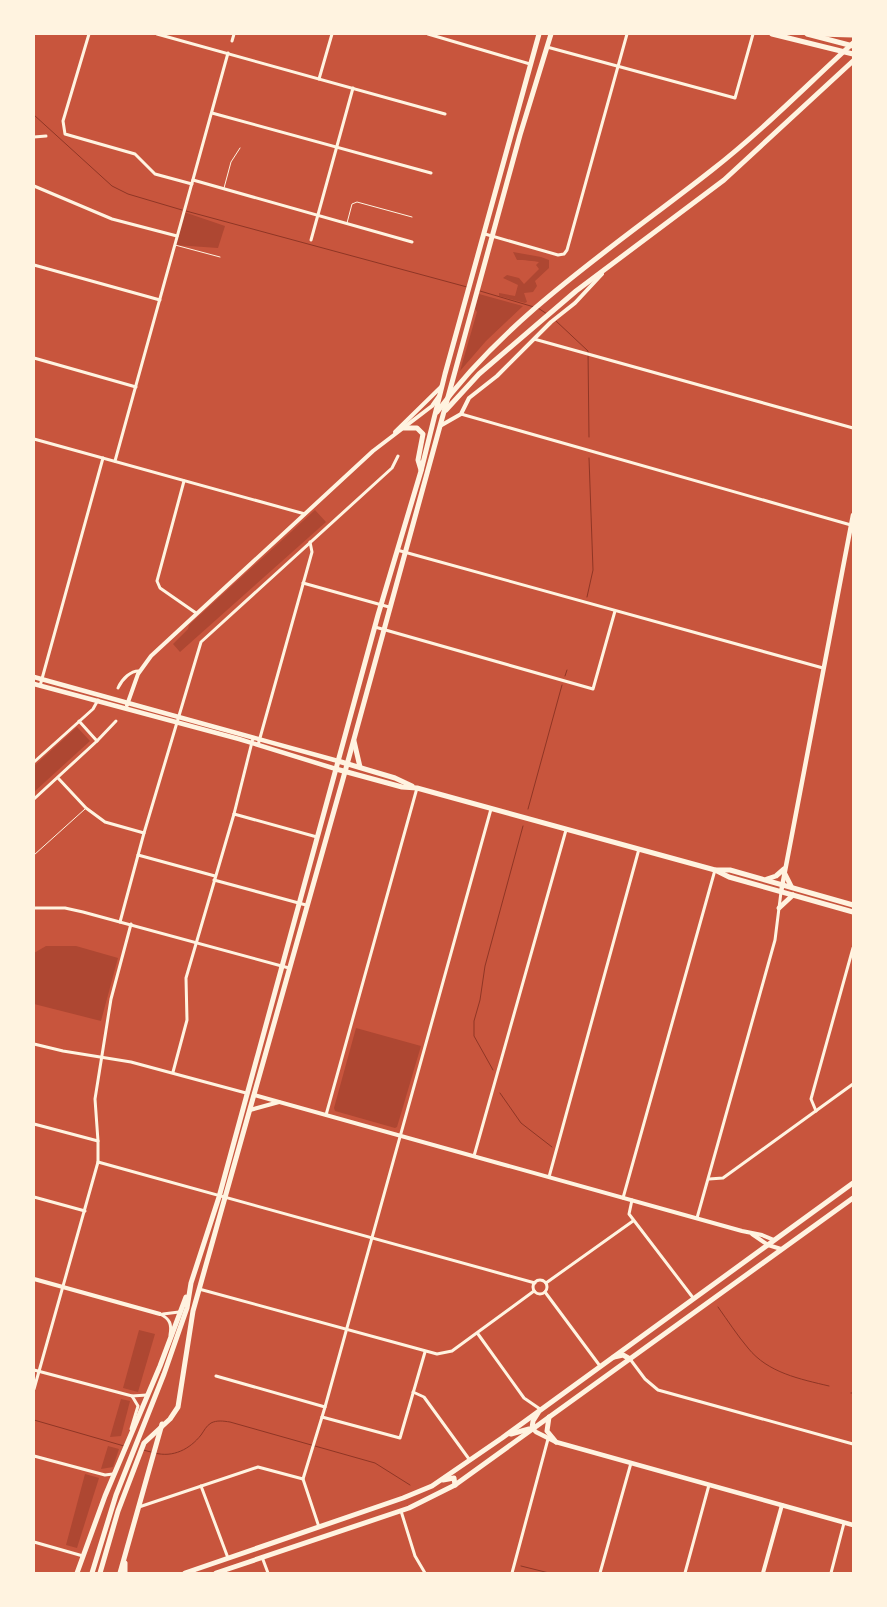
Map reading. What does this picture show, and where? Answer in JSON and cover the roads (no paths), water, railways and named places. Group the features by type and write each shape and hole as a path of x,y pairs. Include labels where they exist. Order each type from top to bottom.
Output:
{"main road":[{"path":"77,1573 113,1474 149,1394 181,1312 219,1197 381,604 421,471 442,386 539,34"},
{"path":"100,1573 118,1511 144,1442 162,1424 170,1419 178,1407 186,1346 199,1289 345,771 492,236 551,34"},
{"path":"772,34 853,54"},
{"path":"807,34 852,45"},
{"path":"818,34 853,35"},
{"path":"436,415 448,398 533,311 589,263 714,169 852,45"},
{"path":"444,412 466,386 550,313 634,246 724,180 850,66 853,61"},
{"path":"440,395 451,383"},
{"path":"404,428 417,428 423,434 418,460 421,471"},
{"path":"781,892 853,515"},
{"path":"34,677 128,702 177,719 253,740 260,739 347,763 394,778 417,788 715,870 729,877 853,912"},
{"path":"34,684 126,709 177,719"},
{"path":"354,738 360,767"},
{"path":"253,740 258,745 336,769 402,787 417,788"},
{"path":"715,870 730,870 853,905"},
{"path":"766,880 784,870"},
{"path":"784,870 786,879 793,887"},
{"path":"779,908 793,896"},
{"path":"246,1093 254,1095"},
{"path":"438,1482 502,1438 853,1183"},
{"path":"837,1195 844,1204"},
{"path":"216,1573 401,1511 431,1499 455,1485 853,1198"},
{"path":"92,1573 110,1512 131,1454 164,1374 187,1308 191,1283"},
{"path":"670,1316 677,1325"},
{"path":"630,1344 630,1359"},
{"path":"613,1357 623,1356 630,1359"},
{"path":"571,1388 578,1396"},
{"path":"532,1428 534,1418 542,1408"},
{"path":"550,1417 547,1431 556,1442"},
{"path":"120,1573 140,1507 155,1443 162,1424"},
{"path":"502,1438 518,1430 532,1428 556,1442 853,1525"},
{"path":"457,1468 461,1475 470,1474"},
{"path":"185,1573 403,1498 438,1482 451,1478 455,1481 455,1485"},
{"path":"291,1537 295,1547"},
{"path":"124,1560 125,1573"}],"street":[{"path":"89,34 63,122 65,134 135,154 155,174 224,188 412,242"},
{"path":"157,34 445,114"},
{"path":"232,41 234,34"},
{"path":"318,79 332,34"},
{"path":"428,34 531,64"},
{"path":"485,234 558,255 564,254 567,250 627,34"},
{"path":"547,47 735,98 753,34"},
{"path":"114,461 228,53"},
{"path":"311,240 353,88"},
{"path":"212,113 431,173"},
{"path":"34,137 46,136"},
{"path":"34,186 112,219 177,236"},
{"path":"440,426 461,414 469,398 497,376 552,322 575,303 600,276 634,246"},
{"path":"34,265 160,300"},
{"path":"534,339 591,357 853,428"},
{"path":"34,358 136,387"},
{"path":"126,709 140,671 151,656 392,436 442,386"},
{"path":"392,436 432,406 440,395"},
{"path":"461,414 851,524"},
{"path":"34,439 305,514"},
{"path":"120,922 144,833 201,642 392,468 398,456"},
{"path":"40,686 103,458"},
{"path":"184,481 156,581 160,588 196,613"},
{"path":"258,745 312,551 310,542"},
{"path":"397,550 824,669"},
{"path":"303,583 390,607"},
{"path":"375,626 593,689 616,611"},
{"path":"118,688 120,682 134,671 140,671"},
{"path":"34,762 93,709 99,694"},
{"path":"79,721 97,741"},
{"path":"34,799 116,721"},
{"path":"173,1072 187,1020 186,978 234,814 253,740"},
{"path":"58,778 86,808 105,822 144,833"},
{"path":"326,1115 417,788"},
{"path":"319,1528 303,1479 325,1407 491,809"},
{"path":"234,814 317,837"},
{"path":"474,1156 566,830"},
{"path":"549,1177 639,850"},
{"path":"138,855 306,905"},
{"path":"623,1198 715,870"},
{"path":"697,1218 775,940 781,892"},
{"path":"34,908 65,908 131,924 289,968"},
{"path":"34,1389 98,1162 95,1100 116,973 131,924"},
{"path":"816,1111 811,1098 853,948"},
{"path":"34,1044 63,1051 102,1056 173,1072 246,1093"},
{"path":"709,1179 723,1178 853,1084"},
{"path":"254,1095 762,1235 774,1240"},
{"path":"250,1110 281,1102"},
{"path":"34,1124 98,1142"},
{"path":"98,1162 219,1197 226,1196 535,1282 540,1280 546,1283"},
{"path":"34,1197 85,1211"},
{"path":"632,1200 628,1214 694,1299"},
{"path":"600,1366 545,1292 546,1283 633,1221"},
{"path":"750,1233 768,1245 781,1249"},
{"path":"34,1279 167,1317 171,1324 160,1366"},
{"path":"199,1289 425,1352 442,1354 452,1351 478,1334 534,1291 535,1282"},
{"path":"534,1291 541,1294 545,1292"},
{"path":"160,1314 170,1315 181,1312"},
{"path":"478,1334 524,1398 542,1408"},
{"path":"322,1417 400,1438 425,1352"},
{"path":"630,1359 645,1379 658,1390 853,1444"},
{"path":"34,1370 132,1396 149,1394"},
{"path":"216,1376 325,1407"},
{"path":"413,1392 424,1397 469,1459"},
{"path":"129,1437 138,1406 132,1396"},
{"path":"512,1573 548,1439"},
{"path":"34,1456 105,1475 113,1474"},
{"path":"600,1573 631,1463"},
{"path":"140,1507 258,1467 303,1479"},
{"path":"685,1573 709,1485"},
{"path":"201,1486 228,1558"},
{"path":"763,1573 782,1505"},
{"path":"401,1511 415,1556 425,1573"},
{"path":"831,1573 845,1522"},
{"path":"34,1542 83,1556"},
{"path":"262,1557 268,1573"}],"lane":[{"path":"224,188 231,162 240,148"},
{"path":"347,224 352,204 357,202 412,217"},
{"path":"175,245 220,257"},
{"path":"34,855 86,808"}],"waterway":[{"path":"34,115 112,186 128,194 182,210"},
{"path":"186,211 467,287"},
{"path":"480,291 534,307"},
{"path":"538,308 547,314"},
{"path":"556,321 588,351 589,437"},
{"path":"587,597 593,570 589,458"},
{"path":"565,676 567,670"},
{"path":"528,809 562,685"},
{"path":"493,1070 474,1036 474,1021 480,1000 485,966 523,826"},
{"path":"500,1093 521,1123 552,1147"},
{"path":"718,1307 748,1348 765,1364 785,1374 829,1386"},
{"path":"34,1420 124,1446"},
{"path":"155,1453 168,1454 181,1451 197,1440 211,1423 225,1421 375,1463 410,1485"},
{"path":"143,1450 151,1452"},
{"path":"521,1566 549,1573"}]}
